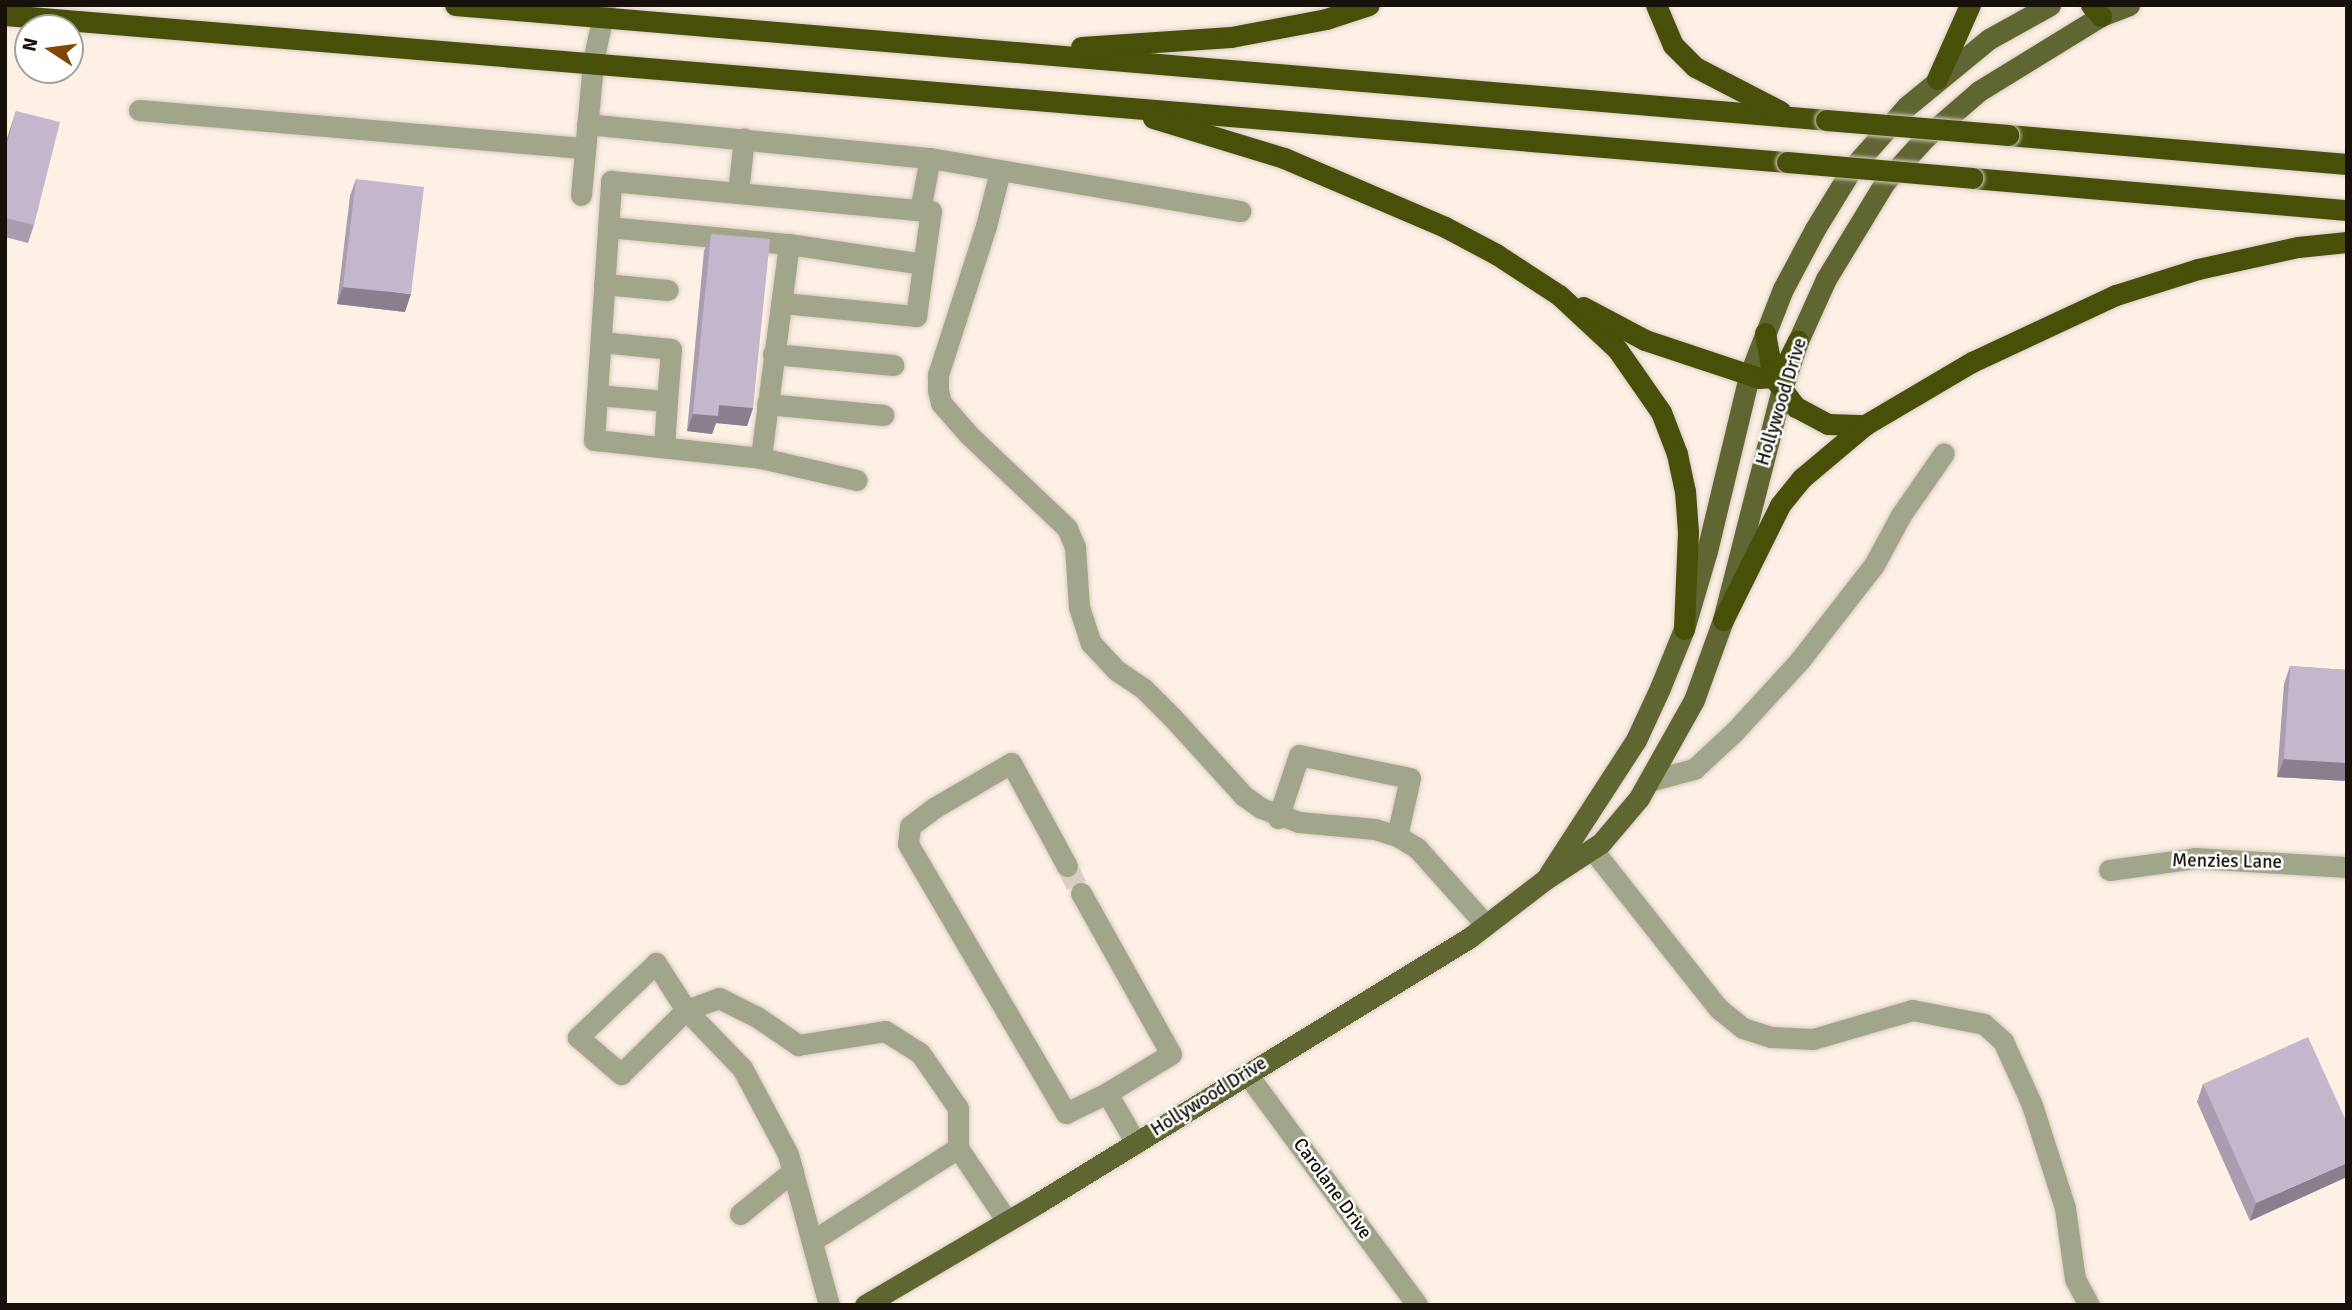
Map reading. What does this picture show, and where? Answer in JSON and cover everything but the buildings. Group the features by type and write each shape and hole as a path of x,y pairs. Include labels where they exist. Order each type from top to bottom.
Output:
{"highway":[{"path":"455,5 605,11 1010,52 2347,164"},
{"path":"1010,52 1231,37 1325,19 1369,5"},
{"path":"1656,5 1673,45 1695,67 1794,117"},
{"path":"1937,79 1970,5"},
{"path":"5,16 593,62 2347,210"},
{"path":"1114,106 1284,158 1377,195 1496,254 1559,295 1645,341 1777,383"},
{"path":"1723,620 1780,505 1802,478 1865,425 1972,362 2116,295 2198,269 2298,247 2347,242"},
{"path":"1559,295 1617,349 1661,412 1677,454 1685,491 1688,532 1684,629"},
{"path":"1765,333 1777,383 1796,407 1811,418 1828,424 1865,425"},
{"path":"1777,383 1798,341"}],"main road":[{"name":"Hollywood Drive","path":"1546,879 1636,740 1684,629 1707,551 1749,376 1783,289 1815,229 1853,167 1906,107 1989,39 2050,5"},
{"name":"Hollywood Drive","path":"1798,341 1826,279 1885,182 1926,137 1979,91 2098,9 2129,5"},
{"name":"Hollywood Drive","path":"865,1305 1136,1143 1486,925 1546,879 1601,843 1650,781 1694,700 1723,620 1777,383"}],"street":[{"path":"581,195 593,62 605,11"},
{"path":"139,110 585,148"},
{"path":"587,124 930,158 1241,211"},
{"path":"738,193 744,138"},
{"path":"920,210 930,158"},
{"path":"1000,171 986,226 938,375 941,403 969,435 1068,528 1075,547 1079,607 1091,643 1116,670 1143,688 1244,796 1279,818 1375,829 1397,836 1417,848 1486,925"},
{"path":"783,303 916,316 931,211 611,181 594,440 761,458 856,480"},
{"path":"608,227 789,244 923,264"},
{"path":"761,458 789,244"},
{"path":"604,284 668,290"},
{"path":"601,342 671,349 664,447"},
{"path":"773,354 893,365"},
{"path":"597,394 667,401"},
{"path":"767,404 883,415"},
{"path":"1650,781 1694,769 1735,731 1800,660 1874,565 1901,515 1944,453"},
{"path":"1279,818 1299,755 1410,778 1397,836"},
{"path":"1067,866 1011,763 934,808 910,826 908,844 976,965 1066,1113 1107,1093 1171,1054 1081,892"},
{"path":"1592,849 1718,1008 1743,1028 1770,1037 1813,1039 1912,1010 1984,1024 2003,1041 2032,1105 2065,1208 2075,1279 2089,1305"},
{"name":"Menzies Lane","path":"2109,870 2148,862 2196,859 2347,867"},
{"path":"830,1305 788,1154 742,1069 686,1010 656,963 578,1037 621,1074 686,1010 719,998 757,1017 798,1045 885,1031 920,1053 958,1108 958,1148 1007,1221"},
{"name":"Carolane Drive","path":"1247,1074 1417,1305"},
{"path":"1107,1093 1136,1143"},
{"path":"812,1241 958,1148"},
{"path":"740,1214 793,1171"}],"tunnel":[{"path":"1067,866 1081,893"}]}
